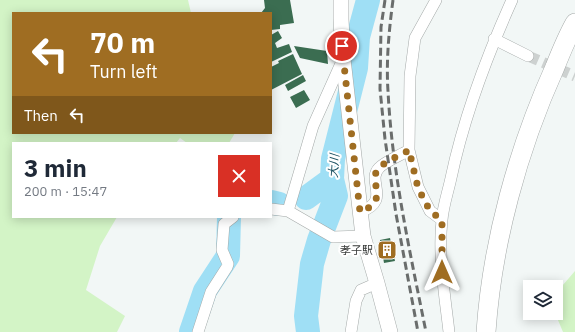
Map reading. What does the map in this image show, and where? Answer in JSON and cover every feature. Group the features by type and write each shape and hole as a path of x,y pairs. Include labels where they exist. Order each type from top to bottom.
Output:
{"highway":[{"path":"486,332 494,266 508,201 526,140 546,88 575,23"}],"main road":[{"path":"341,0 343,64 363,236 390,332"}],"street":[{"path":"436,0 415,38 410,76 409,150 418,188 430,211 442,220"},
{"path":"449,332 442,272 442,220 458,146 472,96 494,39 512,0"},
{"path":"494,39 528,56"},
{"path":"288,211 313,126 343,64"},
{"path":"360,212 374,205 376,200 376,174 379,168 409,150"},
{"path":"272,209 288,211 333,237 363,236"},
{"path":"198,332 211,292 227,267 222,250 224,224 230,220"},
{"path":"351,332 356,301 361,290 377,283"}],"green space":[{"path":"0,0 188,0 191,12 12,12 12,134 234,134 230,142 186,142 180,138 177,142 12,142 12,218 116,218 100,246 86,290 125,316 117,332 0,332"},
{"path":"575,271 575,332 563,332 558,320 563,320 563,285"}],"building":[{"path":"264,0 290,0 294,23 280,25 280,29 272,30 272,12 262,12 265,8"},
{"path":"278,31 282,38 275,43 277,48 289,44 292,52 272,62 272,34"},
{"path":"294,46 327,51 328,64 300,58"},
{"path":"293,54 302,74 272,89 272,66 279,63 278,61"},
{"path":"303,75 306,81 288,91 285,85"},
{"path":"304,90 310,100 296,108 290,97"},
{"name":"孝子駅","path":"390,238 395,261 384,263 380,240"}],"waterway":[{"name":"大川","path":"308,332 306,316 312,264 319,240 336,196 332,179 333,159 356,68 358,37 368,0"},
{"path":"306,198 332,179"},
{"path":"272,202 279,204"},
{"path":"191,332 205,291 228,256 229,218"}],"tunnel":[{"path":"528,56 575,76"}],"railway":[{"path":"385,0 381,27 380,89 385,139 396,214 418,332"},
{"path":"393,0 387,68 393,152 402,212 426,332"}],"place":[{"name":"孝子駅","path":"387,250"}],"route":[{"path":"342,46 342,59 360,212 374,205 376,200 376,174 379,168 409,150 418,188 430,211 442,220 442,272"}]}
